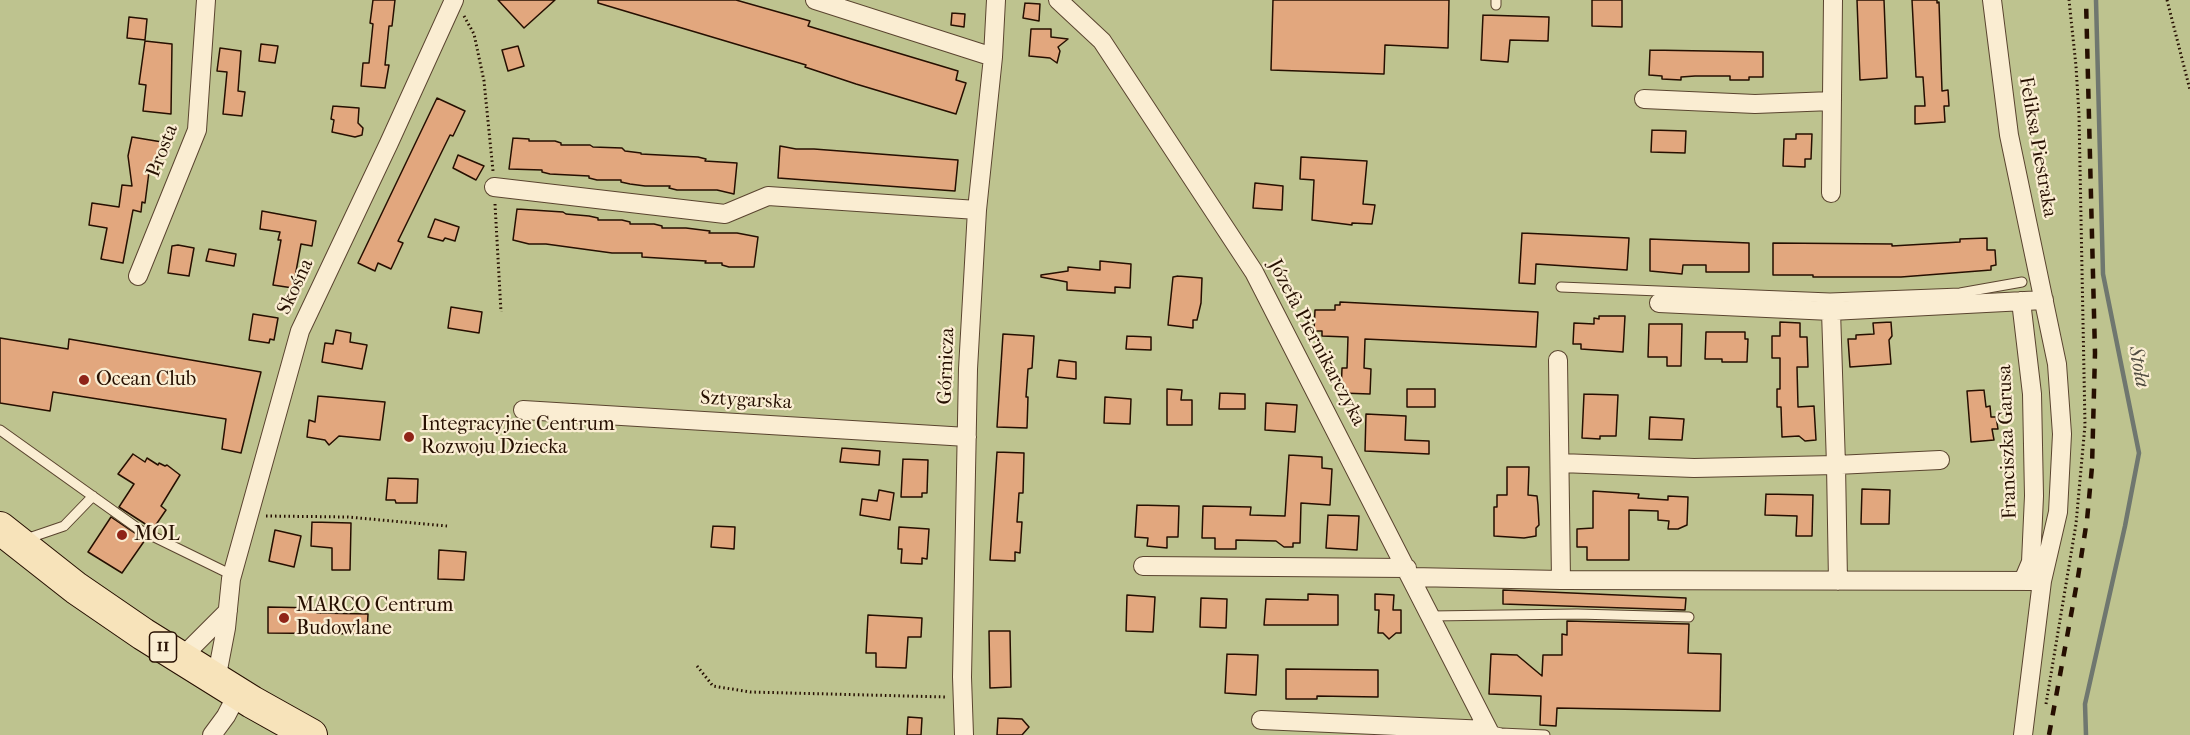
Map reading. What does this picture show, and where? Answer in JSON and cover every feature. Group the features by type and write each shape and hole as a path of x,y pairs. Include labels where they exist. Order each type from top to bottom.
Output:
{"highway":[{"name":"11","path":"6,538 143,634 227,687 311,735"}],"street":[{"name":"Prosta","path":"138,276 197,130 206,0"},
{"path":"815,0 993,57"},
{"name":"Górnicza","path":"964,735 968,369 978,210 993,57 996,0"},
{"name":"Józefa Piernikarczyka","path":"1058,0 1102,41 1254,272 1489,732"},
{"path":"1831,193 1833,0"},
{"name":"Feliksa Piestraka","path":"1992,0 2009,135 2057,364 2062,434 2058,512 2042,581"},
{"name":"Skośna","path":"212,735 226,716 228,611 232,575 300,331 453,2"},
{"path":"1644,99 1755,104 1832,101"},
{"path":"494,187 725,214 768,196 978,210"},
{"path":"1659,303 1830,304 2044,300"},
{"name":"Franciszka Garusa","path":"2021,301 2032,394 2034,496 2031,562 2023,581"},
{"path":"1830,304 1838,581"},
{"path":"1558,360 1561,580"},
{"name":"Sztygarska","path":"523,410 967,437"},
{"path":"1560,463 1694,468 1940,460"},
{"path":"1143,566 1409,572 1561,580 2042,581 2023,735"},
{"path":"181,658 228,611"},
{"path":"1261,720 1489,732"}],"lane":[{"path":"1561,287 1830,304 1960,293 2022,282"},
{"path":"0,430 140,530 232,575"},
{"path":"6,538 64,526 93,496"},
{"path":"1431,616 1577,614 1689,617"},
{"path":"1489,732 1545,735"}],"path":[{"path":"2068,0 2079,115"},
{"path":"2167,0 2190,90"},
{"path":"453,2 474,34 483,81 494,187 501,312"},
{"path":"249,514 348,517 447,526"},
{"path":"697,666 713,686 750,692 963,697"}],"green space":[{"path":"0,0 2190,0 2190,735 0,735"}],"building":[{"path":"373,0 395,0 392,26 389,26 385,65 389,65 385,88 361,86 363,63 369,63"},
{"path":"498,0 555,0 524,28"},
{"path":"598,0 736,0 810,21 808,26 958,71 956,80 966,83 956,114 856,84 805,67 806,65 598,3"},
{"path":"1273,0 1449,0 1448,48 1385,45 1384,74 1271,70"},
{"path":"1592,0 1622,0 1622,27 1592,26"},
{"path":"1857,0 1884,0 1887,78 1860,80"},
{"path":"1912,0 1937,0 1937,3 1939,2 1942,91 1948,90 1949,106 1944,106 1945,122 1915,124 1915,106 1925,106 1923,77 1916,77"},
{"path":"1025,3 1040,4 1039,21 1023,18"},
{"path":"952,13 965,14 964,27 951,25"},
{"path":"1483,15 1549,17 1548,41 1510,40 1508,62 1481,60"},
{"path":"129,17 147,19 145,40 127,38"},
{"path":"1031,29 1051,29 1051,37 1068,39 1058,47 1060,51 1057,63 1050,58 1029,56"},
{"path":"145,41 172,44 171,114 143,111 146,85 139,84"},
{"path":"261,44 278,46 275,63 259,61"},
{"path":"518,46 524,66 508,71 502,50"},
{"path":"220,48 241,51 238,91 245,92 242,116 223,114 227,72 217,71"},
{"path":"1650,50 1763,52 1763,77 1749,77 1749,80 1730,80 1730,76 1681,77 1681,80 1662,79 1662,76 1649,75"},
{"path":"437,98 465,111 453,136 450,135 398,241 403,243 391,269 378,263 375,271 358,263"},
{"path":"333,106 359,108 358,123 363,128 362,135 355,137 332,132"},
{"path":"1652,130 1686,131 1685,153 1651,152"},
{"path":"1796,134 1812,134 1811,159 1805,159 1805,167 1783,166 1784,139 1796,139"},
{"path":"132,137 162,142 157,173 149,172 145,203 142,202 141,212 133,210 123,263 101,259 107,228 89,225 92,203 119,207 122,185 132,186 128,156"},
{"path":"513,138 529,139 529,141 555,141 561,145 622,148 625,151 641,154 698,157 706,159 705,161 737,163 734,194 717,190 677,190 669,188 670,186 645,186 621,182 621,180 597,180 589,176 550,174 542,170 509,169"},
{"path":"780,146 958,160 955,191 778,178"},
{"path":"458,155 484,166 476,180 453,168"},
{"path":"1301,157 1367,161 1363,204 1375,205 1372,224 1352,223 1352,225 1312,220 1314,180 1300,179"},
{"path":"1255,183 1283,186 1282,210 1253,208"},
{"path":"517,209 563,212 598,218 598,220 622,220 630,224 654,224 662,228 686,228 710,231 709,233 737,233 758,237 754,267 729,267 722,263 705,263 706,261 642,257 642,253 612,253 546,244 529,244 513,240"},
{"path":"262,211 316,221 312,246 301,244 293,288 273,285 281,240 278,240 280,232 260,229"},
{"path":"435,219 459,227 455,241 428,237"},
{"path":"1522,233 1629,238 1627,270 1536,264 1535,284 1519,283"},
{"path":"1987,238 1987,250 1995,250 1996,265 1991,266 1991,270 1901,277 1773,275 1773,243 1892,244 1892,246"},
{"path":"1650,239 1749,243 1749,272 1706,272 1706,265 1683,265 1682,274 1650,271"},
{"path":"172,246 194,248 189,276 168,273"},
{"path":"209,249 236,254 234,266 206,261"},
{"path":"1100,261 1131,264 1130,288 1115,287 1115,293 1067,290 1067,282 1041,277 1041,275 1068,271 1068,267 1100,270"},
{"path":"1173,277 1202,278 1201,303 1197,320 1193,320 1193,328 1168,325"},
{"path":"1340,302 1538,312 1536,347 1365,339 1364,368 1371,369 1370,394 1341,393 1342,368 1347,368 1348,337 1322,336 1322,331 1314,331 1315,310 1335,310 1335,305 1340,305"},
{"path":"451,307 482,312 479,333 448,328"},
{"path":"253,314 278,318 274,340 270,339 269,343 249,340"},
{"path":"1599,316 1625,316 1623,352 1581,349 1581,344 1573,344 1574,323 1594,324 1594,318 1599,319"},
{"path":"1780,322 1800,323 1800,337 1807,337 1808,367 1797,367 1798,407 1814,406 1816,440 1805,441 1799,436 1782,437 1781,407 1777,407 1777,389 1780,389 1780,358 1772,358 1772,336 1780,336"},
{"path":"1891,322 1892,336 1889,340 1891,364 1850,367 1848,339 1856,339 1856,335 1874,334 1873,323"},
{"path":"1649,324 1682,324 1681,366 1667,366 1667,357 1648,357"},
{"path":"336,330 351,333 350,342 367,345 362,369 322,362 325,343 333,344"},
{"path":"1706,332 1745,332 1745,339 1748,339 1747,362 1705,359"},
{"path":"1003,334 1034,336 1032,368 1028,369 1027,428 997,427"},
{"path":"1127,336 1151,337 1151,350 1126,349"},
{"path":"0,338 68,349 69,339 261,372 241,453 222,449 226,419 53,392 50,411 0,403"},
{"path":"1059,360 1076,362 1076,379 1057,377"},
{"path":"1167,389 1182,390 1181,400 1192,400 1192,425 1167,425"},
{"path":"1407,389 1435,389 1435,407 1407,407"},
{"path":"1984,390 1986,407 1990,406 1991,417 1996,417 1998,429 1992,429 1994,440 1971,442 1967,391"},
{"path":"1220,393 1245,394 1245,409 1219,409"},
{"path":"1584,394 1618,395 1616,436 1600,436 1600,439 1582,438"},
{"path":"318,396 385,402 380,440 339,436 329,445 325,440 307,437 309,420 315,422"},
{"path":"1105,397 1131,399 1130,424 1104,423"},
{"path":"1266,403 1297,405 1295,432 1265,430"},
{"path":"1366,414 1406,416 1405,440 1429,441 1429,454 1365,451"},
{"path":"1650,417 1684,419 1682,440 1649,439"},
{"path":"842,448 880,451 879,465 840,462"},
{"path":"997,452 1024,453 1023,493 1019,493 1017,522 1022,522 1020,553 1015,552 1015,561 990,560"},
{"path":"133,454 145,462 147,458 158,465 159,463 167,465 180,475 161,506 166,510 153,529 119,507 134,484 118,474"},
{"path":"1289,455 1322,457 1322,468 1332,469 1330,505 1301,503 1300,543 1293,543 1293,547 1284,547 1276,541 1236,540 1236,549 1215,549 1215,538 1202,538 1203,506 1251,507 1250,515 1285,516"},
{"path":"903,459 928,460 927,493 922,493 922,497 901,497"},
{"path":"1507,467 1529,467 1528,495 1537,496 1538,505 1539,525 1536,528 1536,536 1524,538 1494,536 1494,507 1497,507 1497,495 1507,495"},
{"path":"388,478 418,479 417,503 396,503 395,500 386,500"},
{"path":"1862,489 1890,490 1889,524 1861,524"},
{"path":"879,490 894,493 890,520 860,515 862,499 877,501"},
{"path":"1593,491 1639,494 1638,498 1668,500 1668,496 1688,497 1687,525 1678,529 1668,529 1669,521 1658,520 1658,511 1629,510 1629,560 1587,560 1587,547 1577,547 1577,529 1593,528"},
{"path":"1766,494 1813,495 1812,536 1796,536 1797,516 1765,515"},
{"path":"1137,505 1179,506 1178,537 1167,537 1167,548 1147,546 1148,538 1135,537"},
{"path":"1328,515 1359,516 1357,550 1326,548"},
{"path":"111,517 145,540 122,573 88,552"},
{"path":"312,522 351,523 350,570 332,570 332,548 311,546"},
{"path":"713,526 735,527 734,549 711,547"},
{"path":"899,527 929,529 927,559 922,558 922,564 901,563 902,549 898,549"},
{"path":"275,530 301,536 294,567 269,561"},
{"path":"439,550 466,552 464,580 438,579"},
{"path":"1503,590 1686,598 1685,610 1503,604"},
{"path":"1308,594 1338,595 1338,625 1264,625 1266,599 1308,600"},
{"path":"1375,594 1394,595 1393,610 1401,610 1401,633 1396,633 1389,639 1383,633 1378,633 1379,610 1375,610"},
{"path":"1127,595 1155,597 1153,632 1126,631"},
{"path":"1201,598 1227,599 1226,628 1200,627"},
{"path":"268,607 317,608 317,613 368,614 367,634 268,633"},
{"path":"868,615 922,618 921,637 908,637 906,668 876,667 876,653 866,653"},
{"path":"1567,621 1689,624 1688,653 1721,654 1720,711 1557,708 1556,726 1540,725 1541,696 1489,694 1491,654 1517,655 1542,676 1543,655 1562,655 1562,634 1567,635"},
{"path":"989,631 1010,631 1011,687 990,688"},
{"path":"1227,654 1258,655 1256,695 1225,693"},
{"path":"1286,669 1378,670 1378,697 1317,696 1317,699 1286,699"},
{"path":"908,717 922,718 921,735 907,735"},
{"path":"998,718 1022,719 1029,727 1022,735 997,735"}],"waterway":[{"name":"Stoła","path":"2086,735 2085,704 2139,453 2103,274 2096,0"}],"railway":[{"path":"2049,735 2078,577 2092,467 2095,353 2086,0"}],"place":[{"name":"Ocean Club","path":"84,380"},
{"name":"Integracyjne Centrum Rozwoju Dziecka","path":"409,437"},
{"name":"MOL","path":"122,535"},
{"name":"MARCO Centrum Budowlane","path":"284,618"}]}
